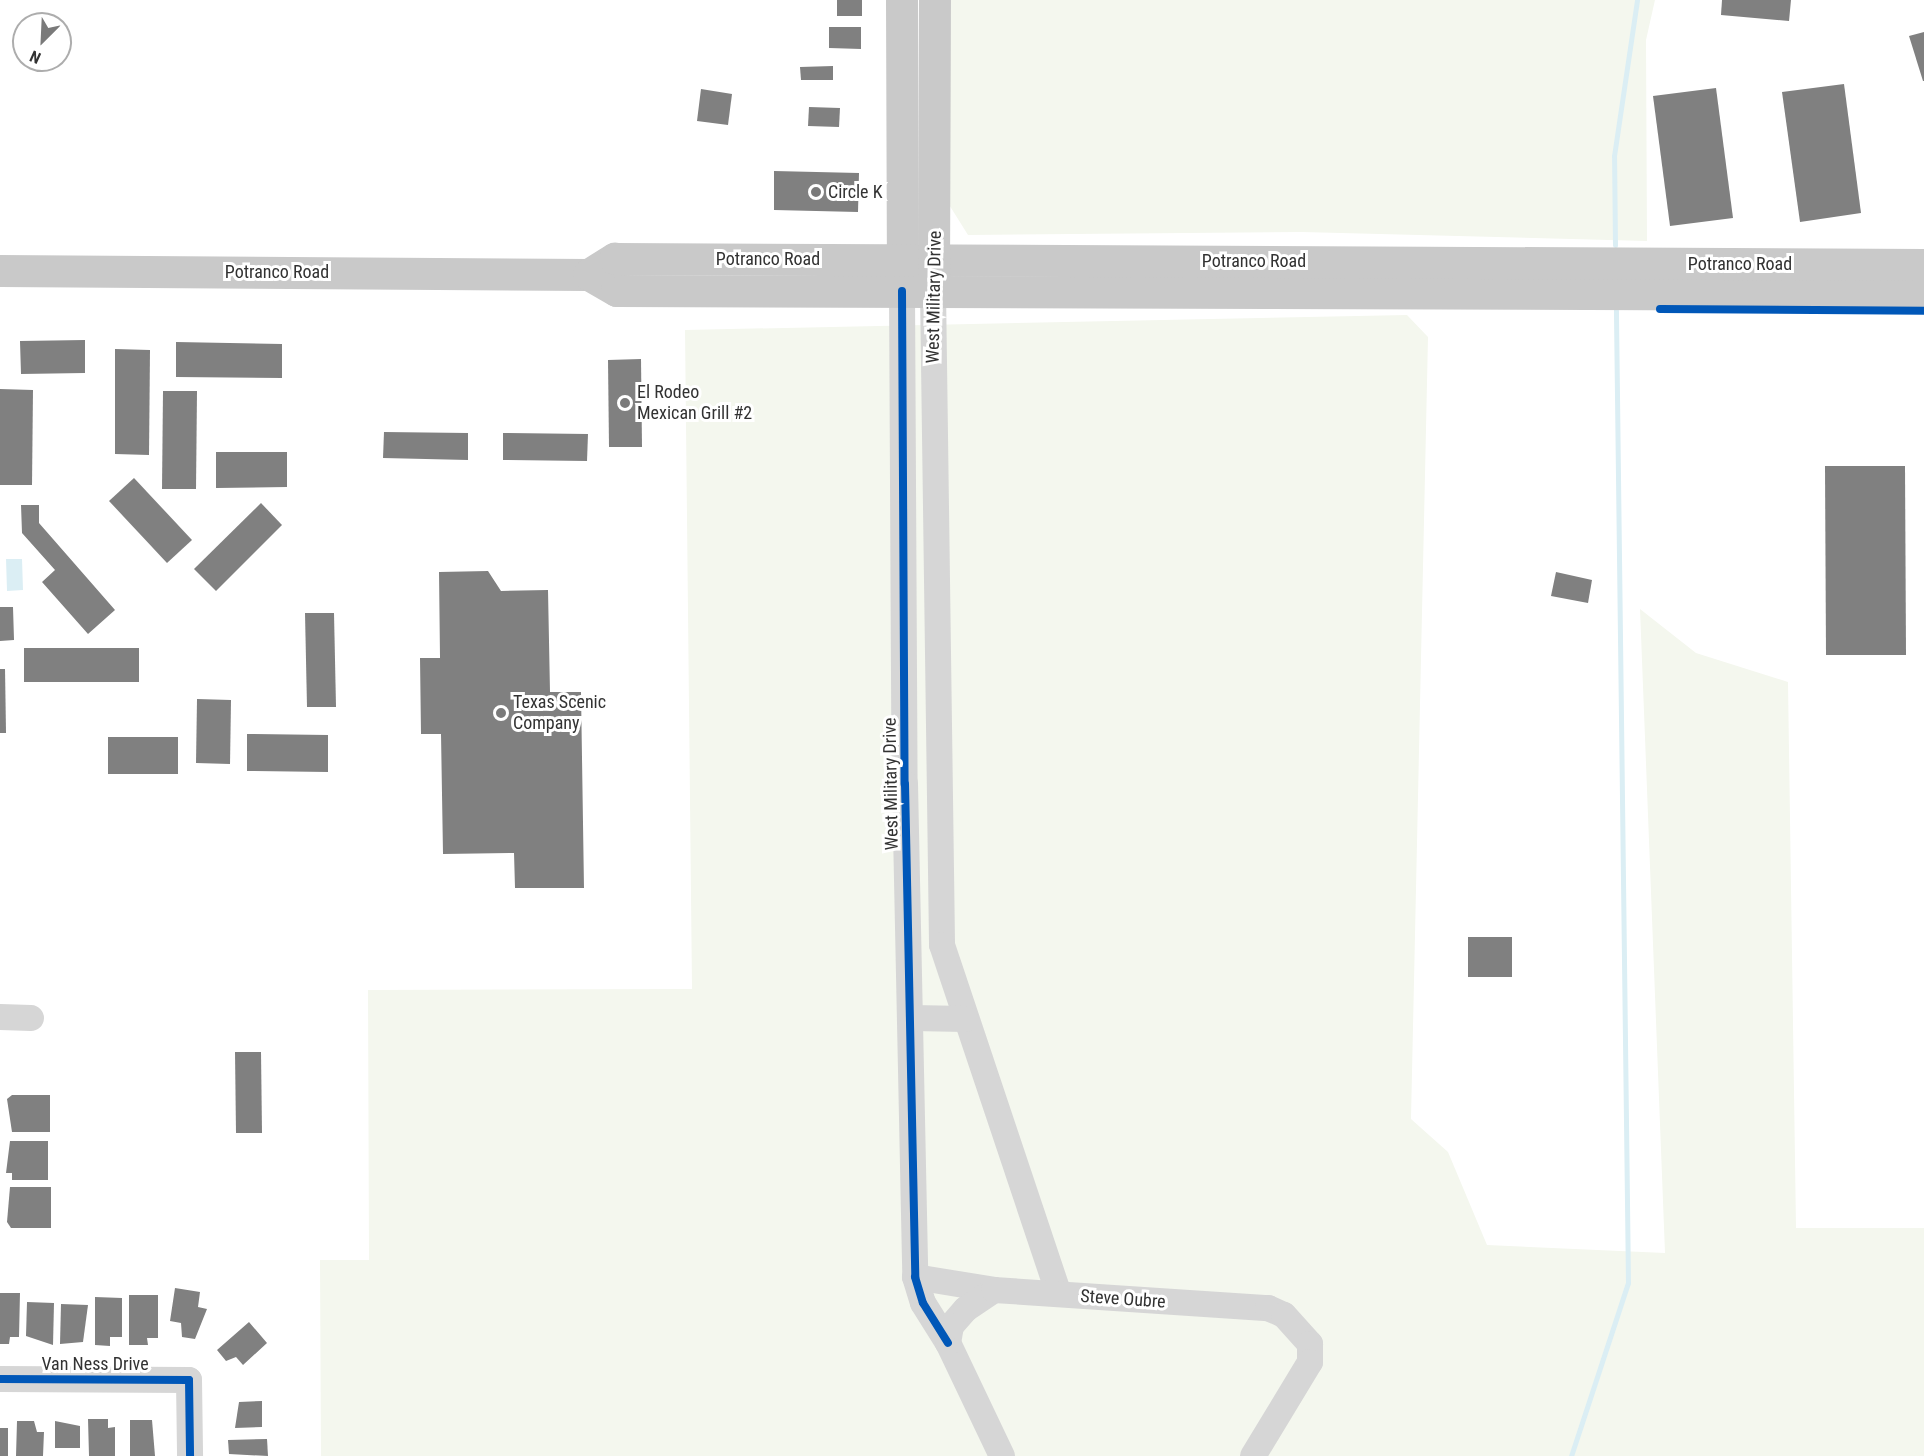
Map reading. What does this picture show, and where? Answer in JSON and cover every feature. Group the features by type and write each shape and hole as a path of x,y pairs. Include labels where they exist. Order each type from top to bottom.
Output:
{"main road":[{"name":"West Military Drive","path":"902,0 902,291"},
{"name":"West Military Drive","path":"933,290 935,0"},
{"name":"Potranco Road","path":"589,275 615,259 1924,265"},
{"name":"Potranco Road","path":"0,271 589,275 617,291 933,290 1924,295"}],"street":[{"name":"West Military Drive","path":"933,290 942,945 1059,1294"},
{"name":"West Military Drive","path":"902,291 905,784 913,1018 915,1277 923,1303 948,1343"},
{"path":"905,784 938,783"},
{"path":"0,1017 31,1018"},
{"path":"913,1018 965,1019"},
{"name":"Steve Oubre","path":"915,1277 994,1290 1268,1308 1284,1315 1310,1344 1310,1362 1253,1456"},
{"path":"994,1290 966,1309 951,1326 948,1343 1002,1456"},
{"name":"Van Ness Drive","path":"0,1379 189,1380 190,1456"}],"shaded area":[{"path":"945,0 1655,0 1646,40 1647,241 1302,232 968,235 948,203"},
{"path":"1407,315 1428,337 1411,1119 1448,1152 1487,1245 1665,1253 1640,609 1696,653 1788,682 1796,1228 1924,1228 1924,1456 321,1456 320,1260 369,1260 368,990 692,989 685,330"},
{"path":"6,559 22,559 23,590 7,591"}],"building":[{"path":"837,0 862,0 862,16 837,16"},
{"path":"1722,0 1791,0 1789,21 1721,15"},
{"path":"829,27 861,27 861,49 829,48"},
{"path":"1924,32 1924,81 1923,81 1909,36"},
{"path":"833,66 833,80 801,80 800,67"},
{"path":"1844,84 1861,213 1800,222 1782,92"},
{"path":"1716,88 1733,218 1670,226 1653,96"},
{"path":"701,89 732,94 728,125 697,121"},
{"path":"809,107 840,108 839,127 808,126"},
{"path":"774,171 859,173 858,212 774,210"},
{"path":"85,340 85,373 21,374 20,341"},
{"path":"176,342 282,344 282,378 176,377"},
{"path":"115,349 150,350 149,455 115,454"},
{"name":"El Rodeo Mexican Grill #2","path":"641,359 642,447 609,447 608,360"},
{"path":"0,389 33,390 32,485 0,485"},
{"path":"163,391 197,391 196,489 162,489"},
{"path":"384,432 468,433 468,460 383,458"},
{"path":"503,433 588,434 587,461 503,460"},
{"path":"216,452 287,452 287,487 216,488"},
{"path":"1825,466 1905,466 1906,655 1826,655"},
{"path":"134,478 192,540 167,563 109,501"},
{"path":"261,503 282,525 216,591 194,569"},
{"path":"21,505 39,505 39,523 115,610 88,634 42,582 55,570 22,533"},
{"name":"Texas Scenic Company","path":"488,571 501,591 548,590 550,692 581,692 584,888 515,888 514,853 443,854 441,734 421,734 420,658 440,658 439,572"},
{"path":"1556,572 1592,580 1588,603 1551,596"},
{"path":"0,607 13,607 14,640 0,641"},
{"path":"305,613 334,613 336,707 307,707"},
{"path":"24,648 139,648 139,682 24,682"},
{"path":"0,669 5,669 6,733 0,733"},
{"path":"197,699 231,700 230,764 196,763"},
{"path":"247,734 328,735 328,772 247,771"},
{"path":"108,737 178,737 178,774 108,774"},
{"path":"1468,937 1512,937 1512,977 1468,977"},
{"path":"235,1052 261,1052 262,1133 236,1133"},
{"path":"12,1095 50,1095 50,1132 12,1132 7,1099"},
{"path":"10,1141 48,1141 48,1180 12,1180 12,1173 6,1173"},
{"path":"10,1187 51,1187 51,1228 11,1228 7,1222"},
{"path":"175,1288 200,1292 198,1307 207,1309 195,1339 182,1337 181,1323 170,1321"},
{"path":"0,1293 20,1293 19,1337 10,1337 9,1344 0,1344"},
{"path":"129,1295 158,1295 158,1338 147,1338 148,1345 129,1345"},
{"path":"95,1297 122,1298 122,1337 110,1337 110,1346 95,1345"},
{"path":"27,1302 54,1303 53,1345 26,1336"},
{"path":"61,1304 88,1305 83,1342 60,1344"},
{"path":"249,1322 267,1343 243,1365 236,1357 226,1361 217,1350"},
{"path":"262,1401 262,1427 235,1428 239,1402"},
{"path":"88,1419 108,1419 108,1428 115,1427 115,1456 89,1456"},
{"path":"130,1420 152,1420 155,1456 130,1456"},
{"path":"17,1421 34,1421 37,1432 44,1432 43,1456 16,1456"},
{"path":"55,1421 80,1426 80,1448 55,1448"},
{"path":"0,1428 8,1428 8,1456 0,1456"},
{"path":"267,1439 268,1456 229,1454 228,1440"}],"waterway":[{"path":"1615,245 1614,156 1637,0"},
{"path":"1571,1456 1628,1283 1616,310"}],"cycle path":[{"path":"902,291 905,784 915,1277 923,1303 948,1343"},
{"path":"1660,309 1924,311"},
{"path":"0,1379 189,1380 190,1456"}],"place":[{"name":"Circle K","path":"816,192"},
{"name":"El Rodeo Mexican Grill #2","path":"625,403"},
{"name":"Texas Scenic Company","path":"501,713"}]}
